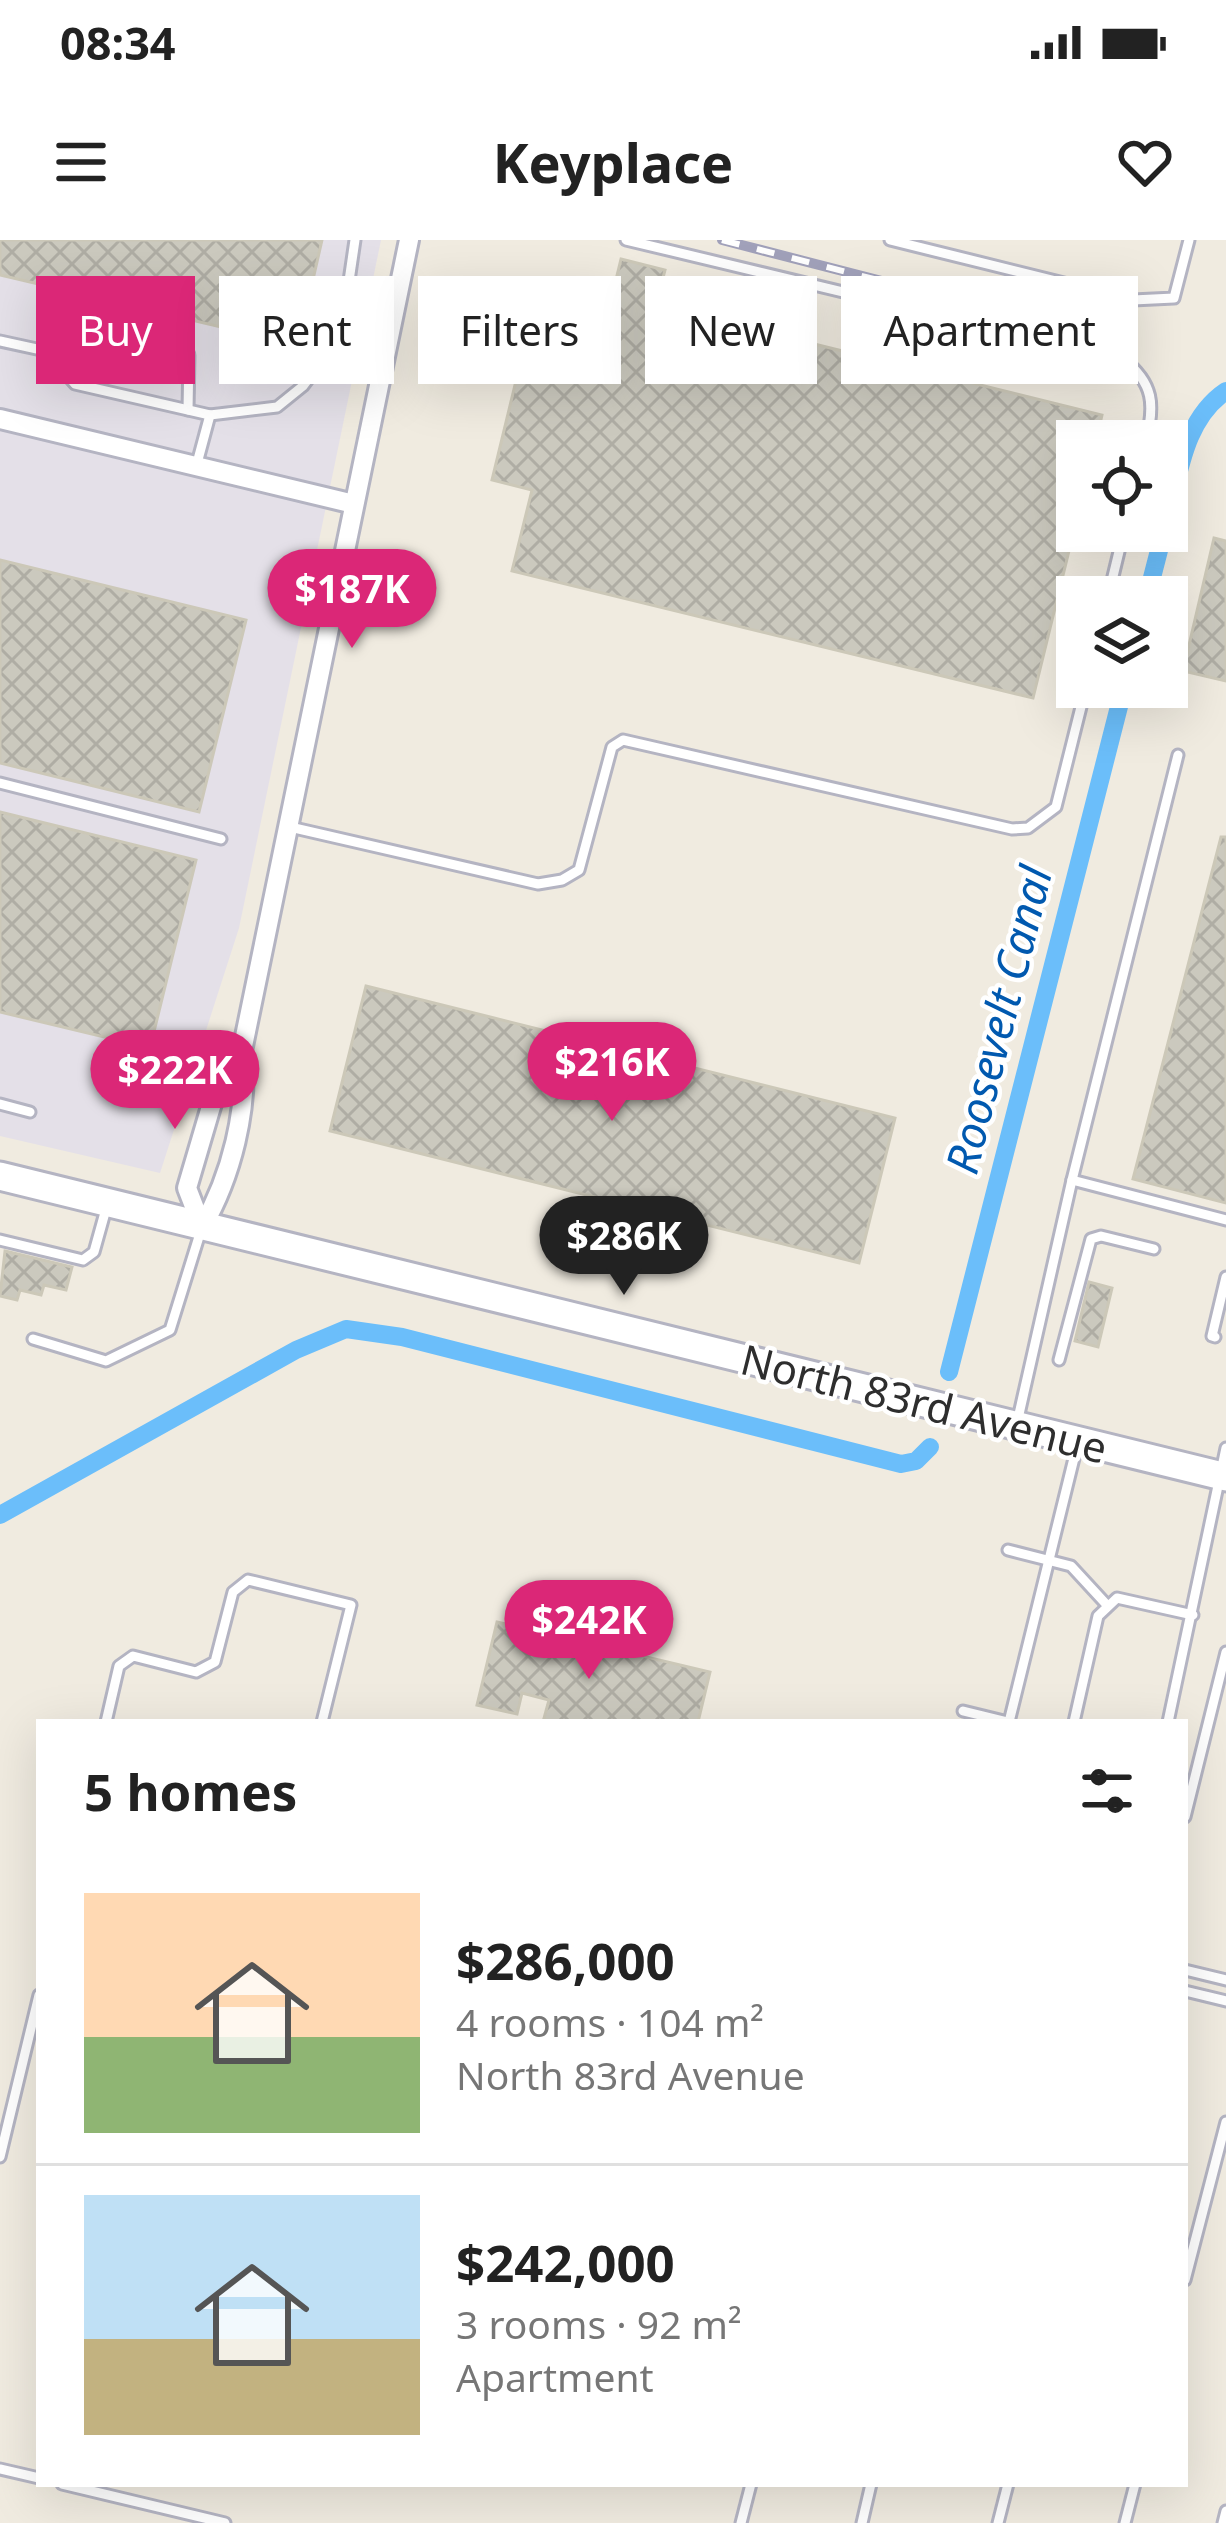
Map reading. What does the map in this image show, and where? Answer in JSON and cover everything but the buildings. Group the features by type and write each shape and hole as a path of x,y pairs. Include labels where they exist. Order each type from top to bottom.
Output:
{"main road":[{"name":"North 83rd Avenue","path":"0,1177 1016,1428 1224,1467"}],"street":[{"path":"202,1227 221,1195 246,1084 242,1051 409,240"},
{"path":"0,419 354,504"},
{"path":"202,1227 187,1188 220,1076 242,1051"}],"lane":[{"path":"75,384 210,416 277,407 303,386 321,362 344,315 355,240"},
{"path":"626,240 1124,359 1144,375 1154,410 1151,420"},
{"path":"890,240 1133,300 1174,298 1190,240"},
{"path":"1,346 36,350"},
{"path":"188,384 188,410"},
{"path":"196,467 210,416"},
{"path":"290,827 538,884 562,880 579,870 612,747 622,740 1012,830 1028,828 1056,806 1081,708"},
{"path":"1016,1428 1178,754"},
{"path":"0,782 221,839"},
{"path":"0,1104 30,1112"},
{"path":"1072,1180 1226,1220"},
{"path":"0,1240 83,1260 94,1252 108,1203"},
{"path":"33,1339 106,1361 170,1330 202,1227"},
{"path":"1059,1360 1091,1239 1101,1236 1154,1250"},
{"path":"1215,1336 1225,1285"},
{"path":"1010,1719 1078,1442"},
{"path":"1169,1719 1224,1467"},
{"path":"1008,1550 1071,1566 1106,1604"},
{"path":"107,1719 119,1666 125,1659 133,1656 196,1672 215,1662 233,1592 248,1580 351,1605 323,1719"},
{"path":"1075,1719 1098,1616 1106,1604 1118,1598 1193,1615"},
{"path":"1188,1805 1226,1652"},
{"path":"963,1712 995,1719"},
{"path":"1188,1971 1226,1980"},
{"path":"1188,1992 1226,2001"},
{"path":"0,2157 36,2007"},
{"path":"1188,2268 1226,2122"},
{"path":"0,2469 36,2477"},
{"path":"75,2487 225,2523"},
{"path":"741,2523 750,2487"},
{"path":"862,2523 870,2487"},
{"path":"998,2523 1007,2487"},
{"path":"1125,2523 1134,2487"},
{"path":"1223,2523 1226,2512"}],"shaded area":[{"path":"0,240 381,240 374,276 219,276 219,384 351,384 239,928 160,1173 0,1136"}],"waterway":[{"name":"Roosevelt Canal","path":"1188,444 1201,417 1226,391"},
{"name":"Roosevelt Canal","path":"1152,576 1159,552"},
{"name":"Roosevelt Canal","path":"949,1372 1119,708"},
{"name":"Roosevelt Canal","path":"0,1515 296,1350 346,1329 402,1337 901,1464 916,1461 930,1447"}],"railway":[{"path":"722,240 862,276"}]}
